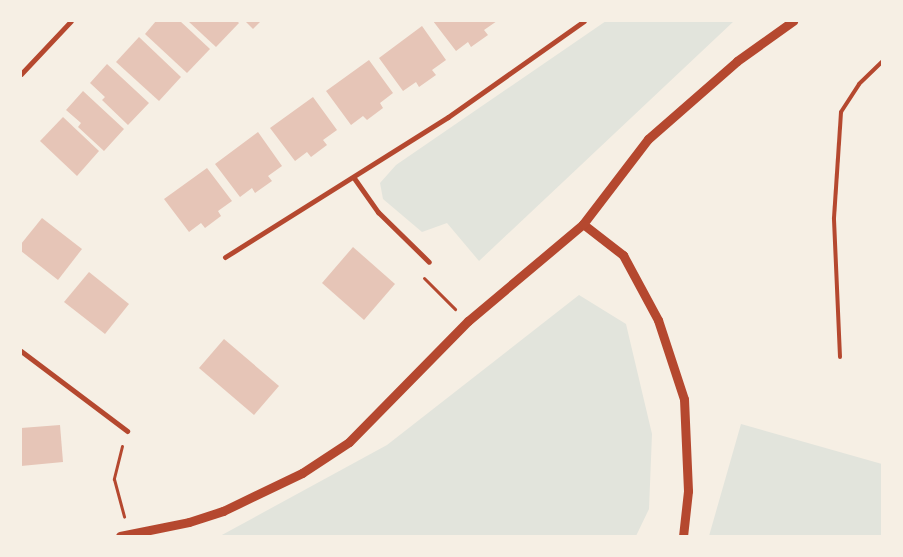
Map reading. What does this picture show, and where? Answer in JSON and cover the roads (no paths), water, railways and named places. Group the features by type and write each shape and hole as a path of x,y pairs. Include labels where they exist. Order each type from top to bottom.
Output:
{"street":[{"path":"21,74 71,21"},
{"path":"225,257 354,178 448,116 584,21"},
{"path":"124,535 189,522 222,511 302,473 349,442 468,321 583,224 648,139 781,24 793,21"},
{"path":"354,178 378,212 429,262"},
{"path":"583,224 623,255 658,320 684,399 688,490 683,536"},
{"path":"21,351 127,431"}],"lane":[{"path":"840,357 834,218 841,112 859,84 882,62"}]}
